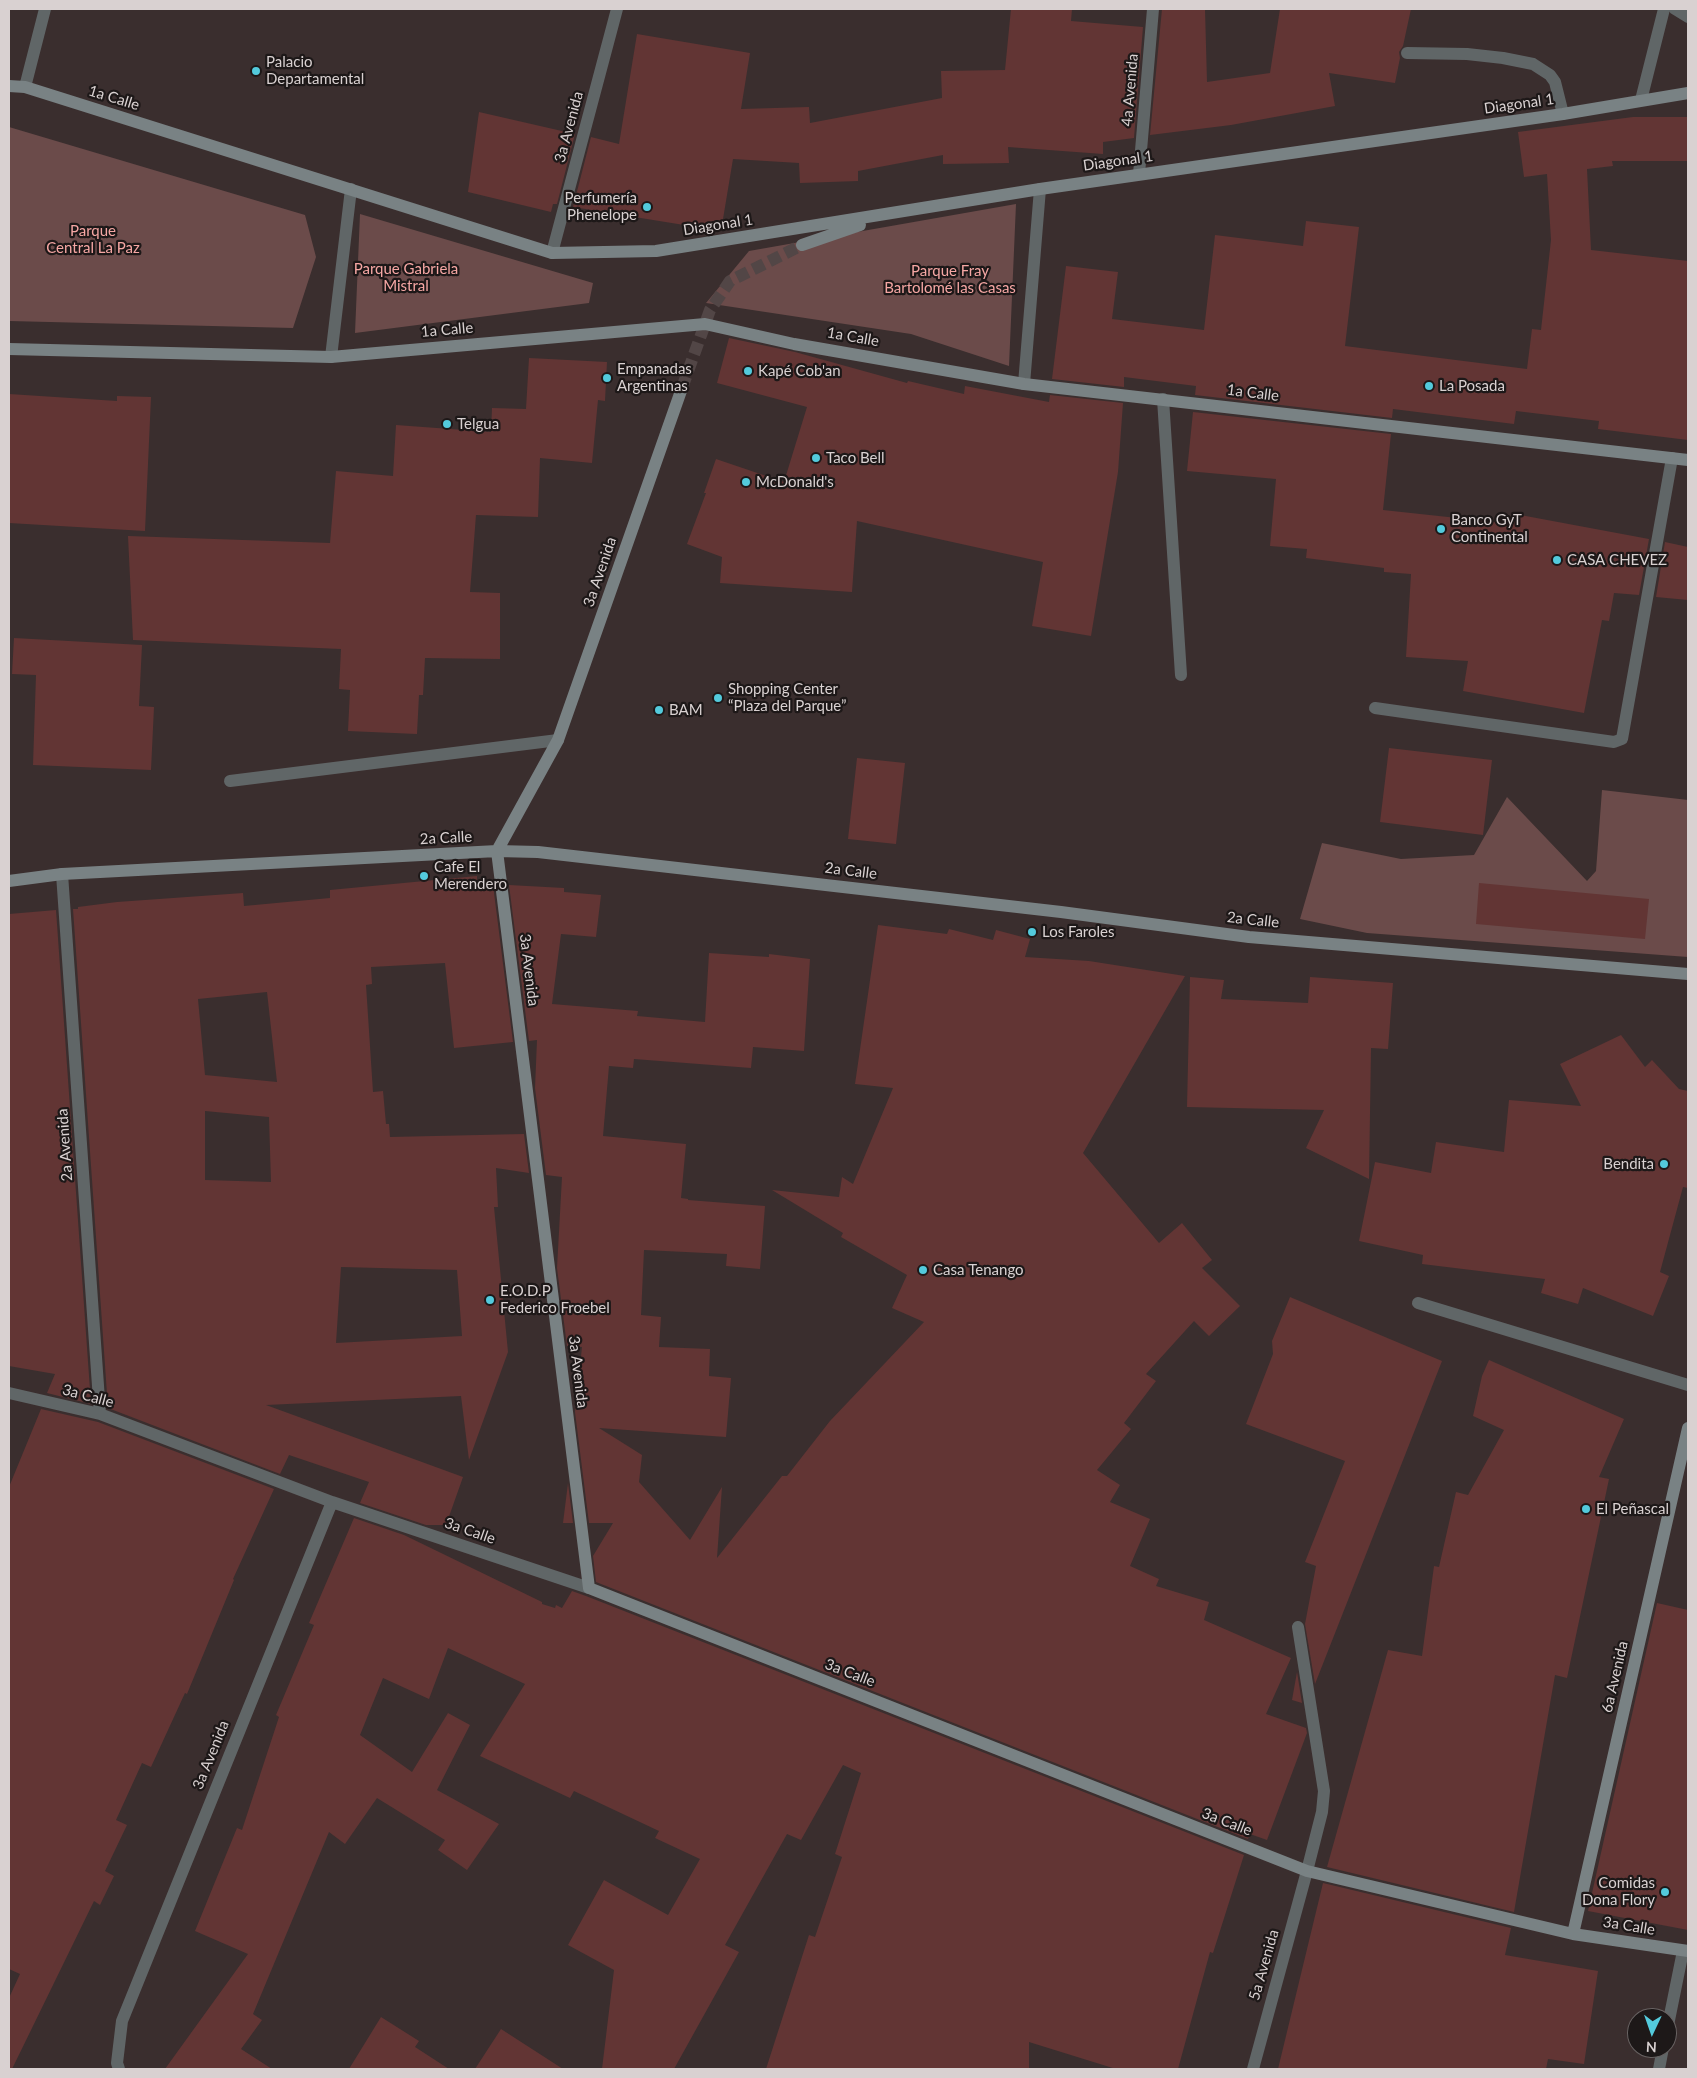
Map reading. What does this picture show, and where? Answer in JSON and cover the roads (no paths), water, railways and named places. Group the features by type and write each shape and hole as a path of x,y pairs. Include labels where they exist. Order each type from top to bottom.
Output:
{"street":[{"path":"25,87 45,9"},
{"name":"3a Avenida","path":"552,253 617,9"},
{"name":"4a Avenida","path":"1139,174 1153,9"},
{"path":"1641,100 1664,9"},
{"path":"1674,9 1688,17"},
{"path":"1407,53 1467,54 1533,64 1550,75 1556,82 1563,114"},
{"name":"1a Calle","path":"9,86 25,87 552,253"},
{"name":"Diagonal 1","path":"552,253 656,251 1040,189 1563,114 1688,93"},
{"path":"331,357 351,189"},
{"path":"1024,384 1040,189"},
{"path":"802,245 893,214"},
{"name":"1a Calle","path":"9,349 331,357 705,324 794,344 1024,384 1688,460"},
{"name":"3a Avenida","path":"589,1588 498,851 558,740 682,388"},
{"path":"1163,399 1181,675"},
{"path":"1375,708 1614,742 1622,739 1672,458"},
{"path":"230,781 558,740"},
{"name":"2a Calle","path":"9,881 62,874 498,851 538,852 761,877 1249,937 1688,974"},
{"name":"2a Avenida","path":"62,874 100,1414"},
{"path":"1418,1302 1688,1385"},
{"name":"3a Calle","path":"9,1392 100,1414 332,1502 589,1588 1307,1871 1572,1934 1686,1951"},
{"name":"6a Avenida","path":"1572,1934 1688,1428"},
{"name":"3a Avenida","path":"119,2069 122,2021 332,1502"},
{"name":"5a Avenida","path":"1254,2069 1322,1812 1324,1792 1298,1627"},
{"path":"1672,2008 1686,1951"}],"tunnel":[{"path":"682,388 710,310 730,281 802,245"}],"place":[{"name":"Palacio Departamental","path":"256,71"},
{"name":"Perfumería Phenelope","path":"647,207"},
{"name":"Kapé Cob'an","path":"748,371"},
{"name":"Empanadas Argentinas","path":"607,378"},
{"name":"La Posada","path":"1429,386"},
{"name":"Telgua","path":"447,424"},
{"name":"Taco Bell","path":"816,458"},
{"name":"McDonald's","path":"746,482"},
{"name":"Banco GyT Continental","path":"1441,529"},
{"name":"CASA CHEVEZ","path":"1557,560"},
{"name":"Shopping Center “Plaza del Parque”","path":"718,698"},
{"name":"BAM","path":"659,710"},
{"name":"Cafe El Merendero","path":"424,876"},
{"name":"Los Faroles","path":"1032,932"},
{"name":"Bendita","path":"1664,1164"},
{"name":"Casa Tenango","path":"923,1270"},
{"name":"E.O.D.P Federico Froebel","path":"490,1300"},
{"name":"El Peñascal","path":"1586,1509"},
{"name":"Comidas Dona Flory","path":"1665,1892"}],"park label":[{"name":"Parque Central La Paz","path":"93,240"},
{"name":"Parque Gabriela Mistral","path":"406,278"},
{"name":"Parque Fray Bartolomé las Casas","path":"950,280"}]}
